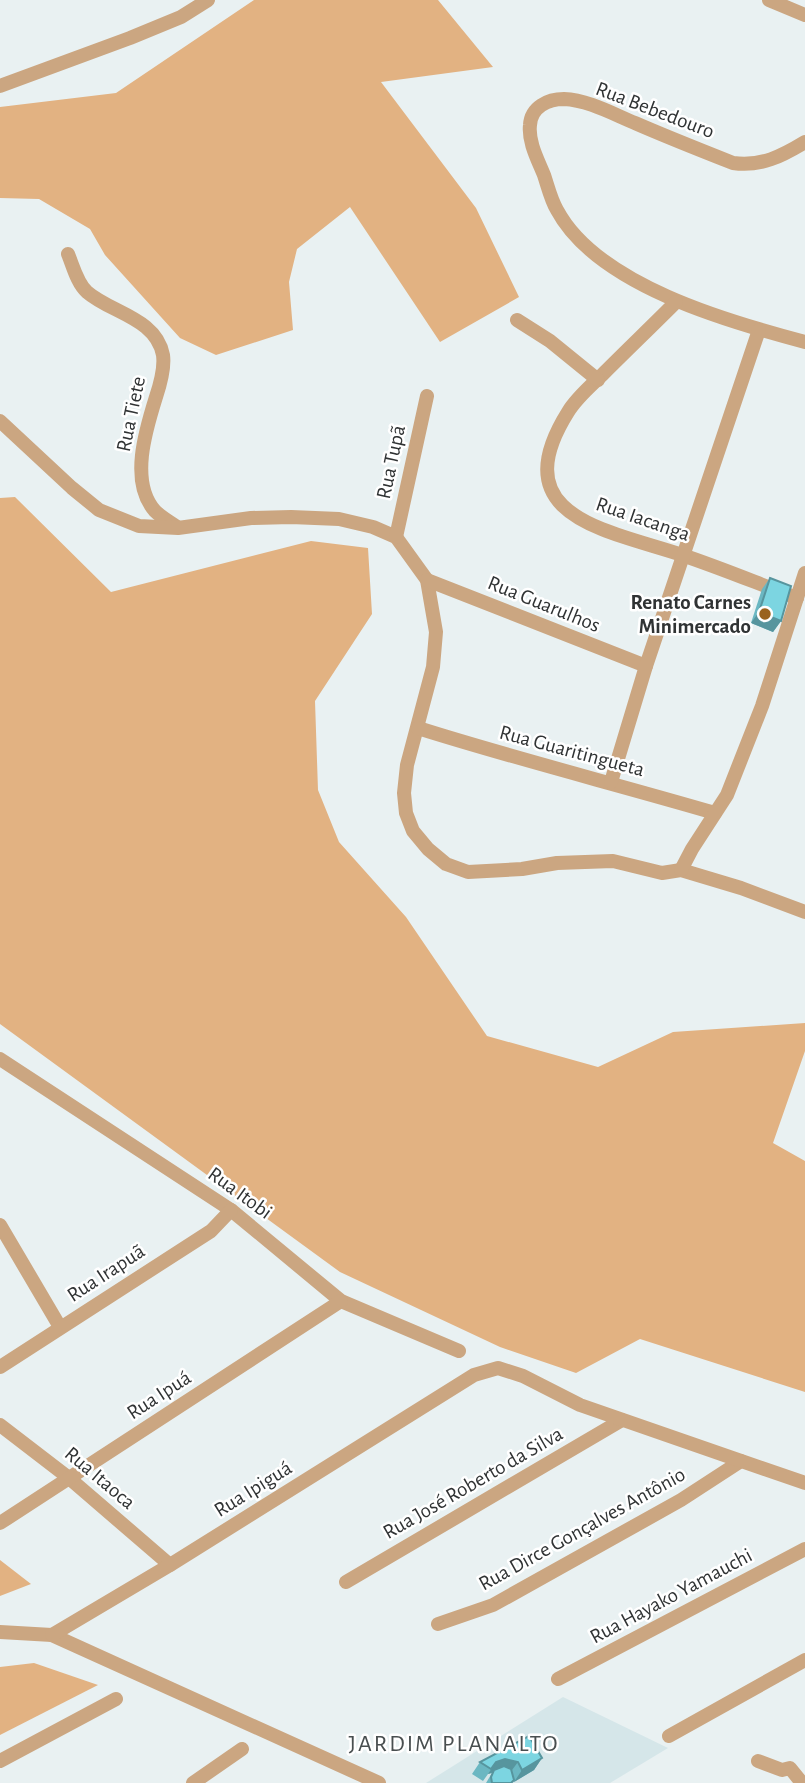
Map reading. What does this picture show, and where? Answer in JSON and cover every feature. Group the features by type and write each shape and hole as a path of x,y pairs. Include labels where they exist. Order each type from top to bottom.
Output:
{"street":[{"path":"0,86 143,33 181,17 208,0"},
{"path":"769,0 805,15"},
{"name":"Rua Bebedouro","path":"676,302 604,261 563,219 557,211 530,137 532,114 541,105 552,100 566,99 594,106 733,163 748,165 780,157 805,142"},
{"name":"Rua Tiete","path":"68,254 76,276 87,292 131,317 150,331 159,344 163,357 161,381 145,435 141,466 148,499 155,511 178,528"},
{"path":"676,302 759,330 805,342"},
{"name":"Rua Iacanga","path":"676,302 569,410 554,438 547,460 547,479 552,494 580,520 612,534 684,555 797,598"},
{"path":"517,320 550,341 598,380"},
{"path":"611,782 646,666 759,330"},
{"name":"Rua Tupã","path":"396,537 427,396"},
{"path":"0,421 72,488 99,510 118,520 139,526 178,528 251,518 340,519 373,527 396,537 427,580 436,632 433,667 407,765 404,793 406,813 413,831 428,849 446,864 468,872 522,869 557,863 613,861 662,873 681,870 741,888 805,912"},
{"path":"681,870 727,795 758,718 805,573"},
{"name":"Rua Guarulhos","path":"427,580 646,666"},
{"name":"Rua Guaritingueta","path":"418,728 500,754 611,782 715,813"},
{"name":"Rua Itobi","path":"0,1059 231,1210 341,1301 459,1351"},
{"name":"Rua Irapuã","path":"0,1367 211,1231 231,1210"},
{"path":"0,1225 60,1327"},
{"name":"Rua Ipuá","path":"0,1523 341,1301"},
{"name":"Rua Ipiguá","path":"52,1635 170,1565 474,1375 498,1368 523,1376 580,1405 622,1420"},
{"path":"622,1420 805,1483"},
{"name":"Rua José Roberto da Silva","path":"346,1582 622,1420"},
{"name":"Rua Itaoca","path":"0,1425 69,1478 170,1565"},
{"name":"Rua Dirce Gonçalves Antônio","path":"438,1624 493,1605 681,1500 741,1461"},
{"name":"Rua Hayako Yamauchi","path":"558,1679 805,1549"},
{"path":"0,1632 52,1635 372,1782"},
{"path":"669,1735 805,1660"},
{"path":"0,1761 116,1699"},
{"path":"193,1783 242,1749"},
{"path":"758,1761 782,1770 790,1768 802,1783"}],"shaded area":[{"path":"254,0 438,0 493,67 381,82 476,208 519,297 440,342 350,207 297,249 289,282 293,330 216,355 180,338 105,255 90,229 39,199 0,198 0,107 116,93"},
{"path":"15,497 111,592 311,541 368,548 372,614 315,701 318,790 339,842 406,917 487,1036 598,1067 673,1032 805,1023 805,1051 773,1143 805,1161 805,1392 640,1339 576,1373 500,1347 340,1272 0,1024 0,498"},
{"path":"0,1560 31,1584 0,1596"},
{"path":"34,1663 98,1685 0,1735 0,1667"},
{"path":"563,1697 668,1748 610,1783 426,1783"}],"building":[{"path":"770,578 791,586 781,621 759,612"},
{"path":"529,1736 542,1758 522,1770 518,1762 505,1759 496,1762 491,1769 480,1762"},
{"path":"504,1766 511,1769 514,1780 511,1783 492,1783 494,1770"}],"place":[{"name":"Renato Carnes Minimercado","path":"765,614"}],"district":[{"name":"JARDIM PLANALTO","path":"454,1744"}]}
